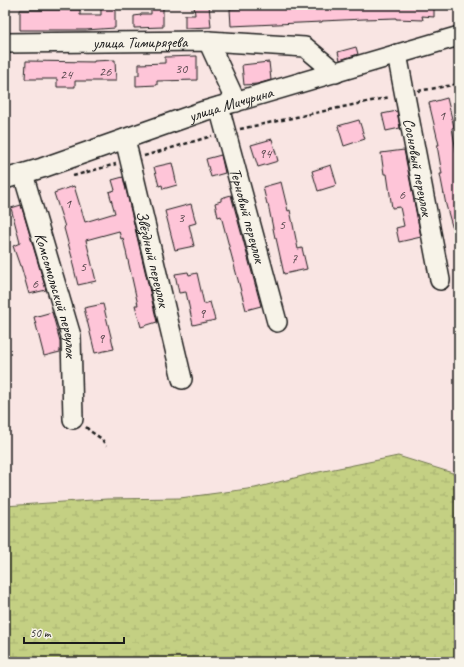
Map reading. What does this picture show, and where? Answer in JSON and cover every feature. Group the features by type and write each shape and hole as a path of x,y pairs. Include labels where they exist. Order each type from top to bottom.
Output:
{"street":[{"name":"улица Мичурина","path":"5,179 42,168 228,105 459,36"},
{"name":"улица Тимирязева","path":"5,43 208,41 228,105"},
{"path":"208,41 305,47 336,72"},
{"name":"Сосновый переулок","path":"397,54 440,280"},
{"name":"Терновый переулок","path":"228,105 277,322"},
{"name":"Звёздный переулок","path":"125,139 182,378"},
{"name":"Комсомольский переулок","path":"23,174 71,336 73,418"}],"path":[{"path":"73,418 80,421 90,431 102,439 106,446"}],"green space":[{"path":"398,456 459,475 459,662 5,662 5,506 107,499 180,498 255,488 314,473"}],"building":[{"path":"151,5 163,5 163,27 134,28 134,16 151,14"},
{"path":"194,5 209,5 211,27 185,28 185,15 195,15"},
{"path":"265,5 434,5 434,17 422,16 423,20 396,18 364,19 231,26 230,9 265,8"},
{"path":"115,7 115,28 86,30 20,30 20,10 80,10 80,15 101,15 101,8"},
{"path":"356,47 358,54 340,60 338,52"},
{"path":"197,56 197,80 157,81 157,85 136,86 136,75 139,75 139,64 165,63 165,57"},
{"path":"115,60 116,81 75,81 75,87 57,87 57,79 25,79 26,61 94,62"},
{"path":"269,62 271,80 257,84 244,85 242,65"},
{"path":"447,98 454,127 452,128 459,168 459,239 456,240 446,205 440,174 442,174 437,145 439,145 429,103"},
{"path":"397,111 400,128 386,131 382,114"},
{"path":"359,120 365,139 344,146 338,126"},
{"path":"272,139 278,161 258,167 251,145"},
{"path":"404,150 421,237 399,242 396,228 404,226 400,207 392,208 387,174 384,174 381,153"},
{"path":"221,155 225,173 211,177 206,159"},
{"path":"172,163 177,185 163,189 162,185 159,186 154,167"},
{"path":"331,165 337,185 318,191 312,171"},
{"path":"123,177 157,322 141,327 135,305 138,305 123,238 121,239 119,231 86,240 96,281 78,285 65,227 54,193 74,186 85,222 115,213 109,192 115,190 112,180"},
{"path":"281,182 288,211 290,210 298,249 302,248 307,269 284,274 263,187"},
{"path":"231,195 261,306 246,310 221,216 218,217 215,203 221,201 221,198"},
{"path":"191,204 196,223 189,225 194,246 175,250 165,211"},
{"path":"21,205 46,290 29,294 21,266 13,246 20,243 11,208"},
{"path":"188,272 189,275 197,273 204,304 210,302 215,320 193,325 186,292 179,293 175,274"},
{"path":"103,304 114,349 95,353 84,308"},
{"path":"52,312 60,341 60,352 44,356 34,317"}]}
